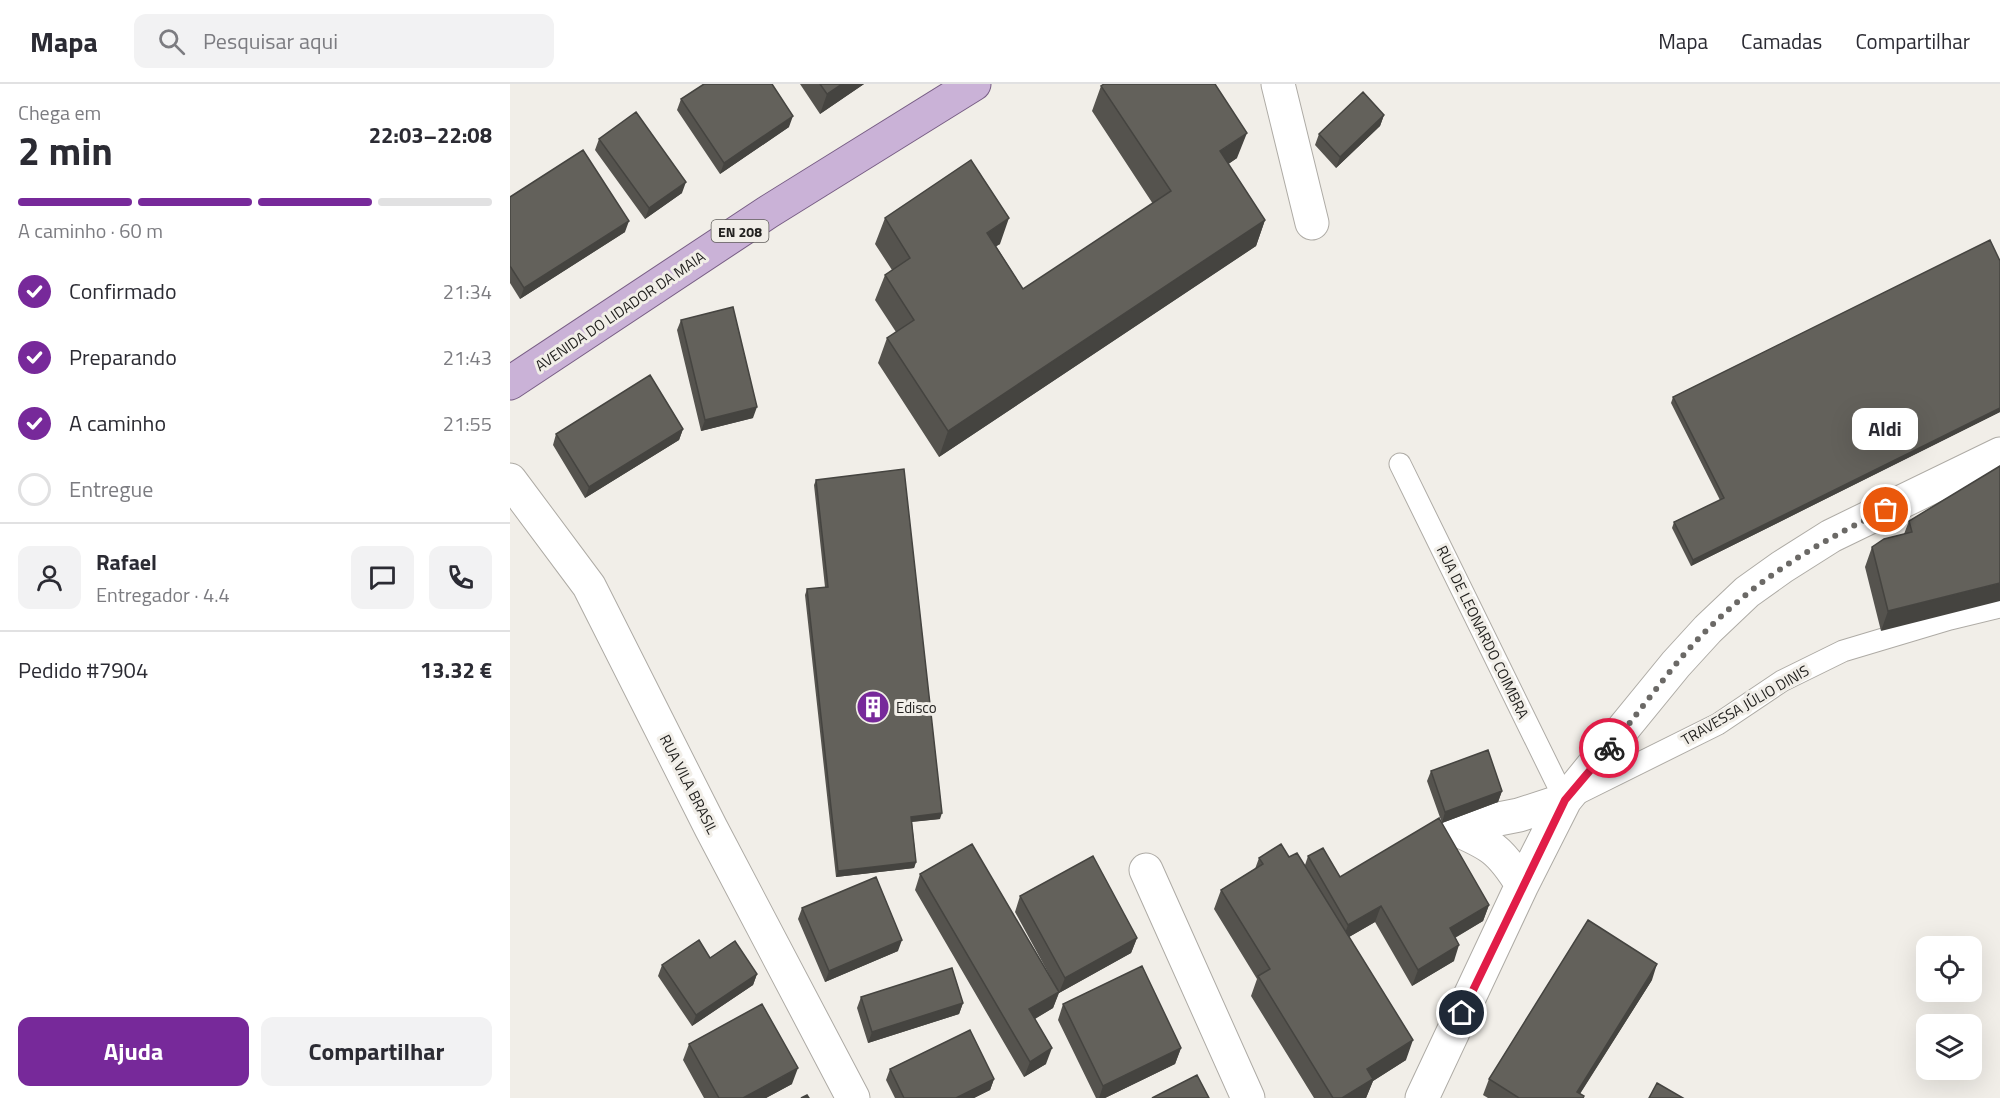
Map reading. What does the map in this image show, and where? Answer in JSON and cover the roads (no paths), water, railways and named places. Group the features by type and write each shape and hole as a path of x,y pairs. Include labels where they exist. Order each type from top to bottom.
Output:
{"main road":[{"name":"AVENIDA DO LIDADOR DA MAIA","path":"510,384 768,213 974,84"}],"street":[{"path":"1278,84 1312,223"},
{"path":"1422,1098 1522,885 1565,800 1707,629 1747,592 1831,536 2000,454"},
{"name":"RUA VILA BRASIL","path":"510,480 589,586 711,828 853,1098"},
{"name":"TRAVESSA JÚLIO DINIS","path":"1522,885 1505,857 1485,842 1453,828 1519,815 1565,800"},
{"path":"1146,870 1248,1098"}],"lane":[{"name":"RUA DE LEONARDO COIMBRA","path":"1400,464 1565,800"},
{"name":"TRAVESSA JÚLIO DINIS","path":"1565,800 1718,724 1782,681 1843,651 1950,619 2000,607"}],"place":[{"name":"Aldi","path":"1886,510"},
{"name":"Edisco","path":"873,707"}]}
